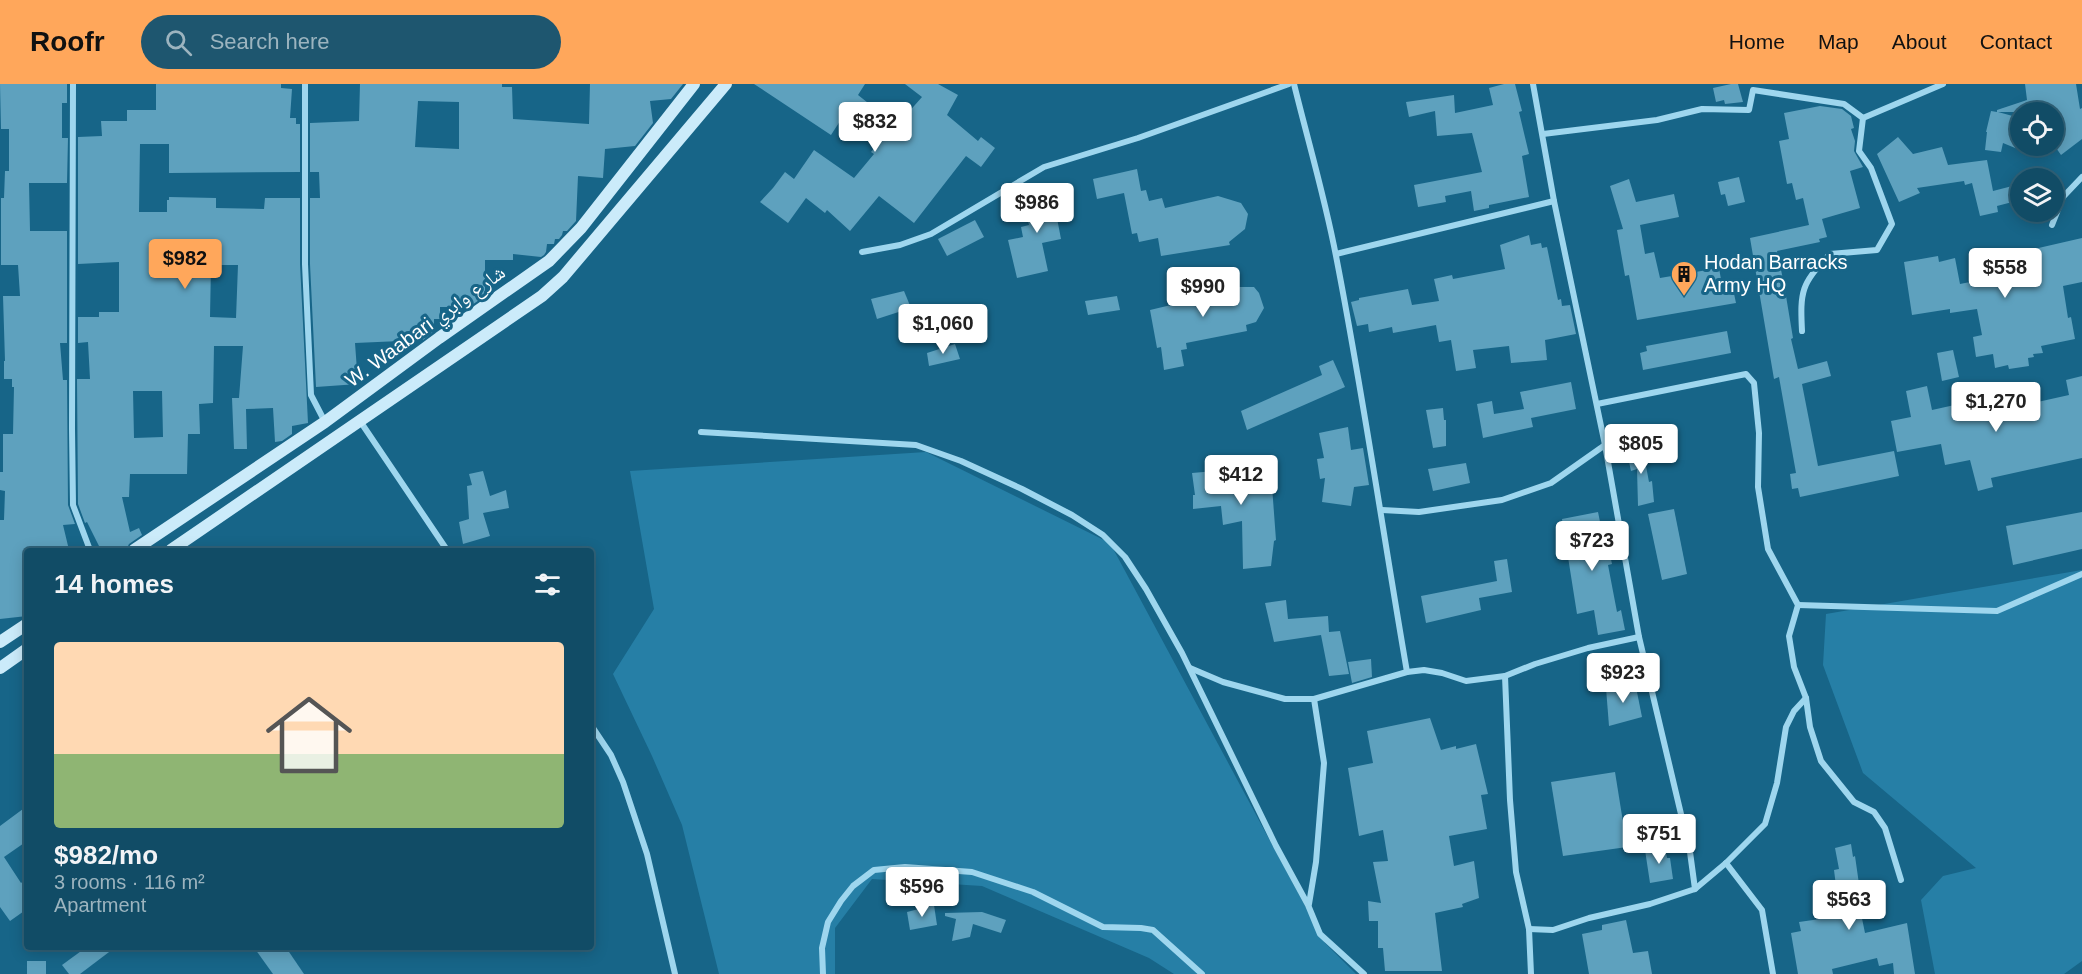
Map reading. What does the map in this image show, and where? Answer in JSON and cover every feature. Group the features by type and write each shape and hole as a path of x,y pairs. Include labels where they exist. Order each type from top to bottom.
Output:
{"main road":[{"name":"W. Waabari شارع وابري","path":"137,548 325,422 549,261 581,228 694,84"},
{"name":"W. Waabari شارع وابري","path":"174,548 549,290 563,277 726,84"},
{"path":"0,642 24,626"},
{"path":"0,668 24,651"}],"street":[{"path":"73,84 73,505 89,548"},
{"path":"305,84 305,264 311,395 325,422"},
{"path":"862,252 900,245 931,234 1044,167 1138,138 1289,84"},
{"path":"1294,84 1336,254 1382,510 1407,672"},
{"path":"1533,84 1554,201 1605,445 1640,637 1690,852 1695,889"},
{"path":"1863,118 1944,84"},
{"path":"1543,134 1657,120 1702,109 1749,110 1753,90 1844,105 1863,118"},
{"path":"1802,331 1801,299 1808,280 1816,268 1830,254 1877,250 1892,225 1871,168 1860,151 1863,118"},
{"path":"2052,225 2063,197 2082,177"},
{"path":"1336,254 1554,201"},
{"path":"1597,404 1746,374 1754,383 1759,433 1758,487 1768,549 1798,605 1789,636 1794,667 1806,698 1810,727 1821,761 1854,802 1874,812 1885,828 1901,880"},
{"path":"360,421 446,548"},
{"path":"701,432 916,445 961,461 1022,489 1072,515 1103,535 1125,557 1146,589 1189,667 1276,846 1308,905 1320,934 1364,974"},
{"path":"1382,510 1419,512 1502,500 1551,483 1605,445"},
{"path":"1798,605 1997,611 2082,574"},
{"path":"1189,667 1223,682 1285,699 1314,699 1407,672 1424,670 1466,681 1505,676 1588,648 1640,637"},
{"path":"1505,676 1510,800 1516,872 1529,929 1531,974"},
{"path":"1529,929 1553,930 1589,918 1650,904 1695,889 1726,863 1765,824 1777,783 1786,727 1794,711 1806,698"},
{"path":"1308,905 1316,862 1324,763 1314,699"},
{"path":"594,730 611,755 624,782 647,854 675,974"},
{"path":"1726,863 1762,910 1773,974"},
{"path":"822,974 822,948 828,922 841,901 853,886 874,870 905,867 972,872 1033,892 1103,927 1153,930 1202,974"}],"shaded area":[{"path":"926,452 1110,543 1325,943 1356,974 1174,974 1149,958 982,886 872,879 835,928 835,974 719,974 682,825 613,674 654,609 630,471"},
{"path":"2082,570 2082,961 2064,974 1935,974 1921,900 1943,876 1976,868 1863,773 1823,665 1826,614"}],"building":[{"path":"0,84 67,84 67,103 62,103 62,138 68,138 67,183 29,183 30,231 67,231 67,343 60,343 63,380 67,380 68,505 75,524 63,525 69,548 24,548 24,616 0,619 0,520 4,520 5,491 0,490 0,472 3,472 3,434 13,434 14,387 12,387 12,379 4,379 3,296 20,296 18,265 1,265 1,198 4,198 5,171 9,171 9,129 1,129"},
{"path":"156,84 281,84 281,88 292,89 290,118 296,118 296,124 300,124 300,172 169,173 169,144 140,144 139,212 167,212 169,197 216,198 216,208 264,209 265,198 300,198 300,264 308,423 292,426 292,434 282,441 275,442 273,408 246,409 247,449 234,449 232,398 239,398 243,346 214,346 213,403 199,404 200,434 188,434 187,474 130,474 129,497 122,497 130,532 139,528 142,535 127,548 100,548 87,522 85,523 78,504 77,379 90,379 88,342 78,343 78,317 99,317 99,312 119,312 119,262 78,264 78,137 102,136 101,121 127,121 127,110 156,110","holes":["211,265 238,265 236,318 210,317","133,391 162,391 163,437 134,438"]},
{"path":"360,84 502,84 502,87 512,87 513,119 589,124 590,84 683,84 671,99 650,101 653,123 635,146 605,149 603,178 578,176 576,221 567,231 563,231 559,239 555,239 554,244 547,244 544,255 541,257 513,254 513,260 485,260 485,296 469,307 440,307 440,319 434,319 434,331 423,340 355,343 358,384 316,387 310,264 310,198 320,198 319,172 310,172 310,123 359,121","holes":["418,101 459,102 459,149 415,147"]},
{"path":"754,84 865,84 858,95 891,121 894,118 899,123 922,97 905,84 938,84 958,95 947,115 978,141 981,137 995,148 981,167 966,156 914,223 879,196 850,231 827,210 825,213 806,198 788,223 760,202 785,172 794,179 814,150 854,178 874,154 871,152 878,144 842,118 831,135"},
{"path":"1515,84 1522,111 1519,112 1529,154 1522,156 1529,197 1489,205 1489,208 1474,211 1471,191 1445,196 1446,202 1418,207 1414,185 1482,172 1472,133 1437,136 1435,111 1409,117 1406,102 1454,95 1455,113 1493,105 1489,88"},
{"path":"1738,84 1743,102 1725,104 1724,100 1716,102 1713,88"},
{"path":"2025,84 2076,84 2080,109 2082,108 2082,139 2064,153 2064,102 2021,102 2027,100"},
{"path":"1820,106 1842,109 1851,116 1854,128 1851,129 1855,141 1854,151 1863,167 1850,171 1860,208 1822,219 1827,237 1819,239 1820,242 1777,251 1798,369 1827,361 1831,376 1802,384 1818,466 1894,451 1899,476 1800,497 1798,488 1792,489 1790,474 1796,473 1779,377 1774,379 1750,238 1809,225 1803,198 1796,200 1792,183 1787,184 1779,141 1789,139 1784,113"},
{"path":"2010,106 2010,112 1998,112 2010,115 2010,146 2003,143 2001,152 1985,150 1991,111 1997,112"},
{"path":"1898,137 1913,154 1942,147 1948,165 1987,160 1993,191 2010,187 2010,203 1997,206 1998,212 1980,216 1972,183 1965,185 1964,181 1917,188 1920,193 1899,202 1877,154"},
{"path":"1137,169 1141,191 1146,190 1149,201 1162,198 1165,208 1218,196 1241,203 1248,214 1245,229 1229,242 1230,245 1161,256 1158,238 1139,242 1137,233 1132,234 1124,193 1097,199 1093,179"},
{"path":"1739,177 1745,202 1728,206 1725,194 1721,195 1718,182"},
{"path":"1629,179 1636,202 1674,194 1679,217 1640,225 1645,254 1654,252 1660,278 1719,268 1723,291 1733,289 1736,303 1637,320 1629,275 1625,276 1617,230 1623,229 1610,186"},
{"path":"1059,191 1064,211 1056,213 1061,239 1042,243 1048,271 1017,278 1008,240 1023,237 1021,227 1029,225 1023,200"},
{"path":"975,220 984,237 947,256 938,239"},
{"path":"1529,235 1531,245 1541,243 1542,248 1547,247 1558,300 1561,299 1562,306 1570,305 1576,334 1545,340 1547,360 1511,363 1509,346 1473,350 1476,368 1456,371 1451,340 1439,342 1436,325 1393,333 1392,327 1369,332 1368,324 1357,326 1351,302 1359,298 1408,289 1412,305 1439,301 1434,279 1452,275 1453,279 1505,269 1500,245"},
{"path":"2082,238 2082,282 2063,286 2068,318 2071,317 2075,339 2041,346 2043,353 2033,354 2034,357 2028,358 2029,366 2009,369 2008,365 1995,368 1993,354 1976,357 1973,337 1982,335 1977,309 1950,313 1950,309 1912,315 1904,262 1938,256 1939,262 1955,258 1960,284 1990,278 1986,260"},
{"path":"1238,281 1239,287 1254,287 1259,293 1264,308 1256,322 1246,325 1247,331 1186,343 1187,349 1181,350 1184,366 1164,370 1161,347 1157,348 1150,310 1171,305 1170,296"},
{"path":"904,291 911,308 877,319 871,299"},
{"path":"1117,296 1120,310 1088,315 1085,301"},
{"path":"1727,331 1731,353 1643,370 1640,353 1647,351 1646,346"},
{"path":"955,344 960,359 929,366 927,353"},
{"path":"1953,350 1959,377 1942,381 1937,353"},
{"path":"1333,360 1345,387 1247,430 1241,411 1322,375 1319,366"},
{"path":"2082,376 2082,458 1991,478 1993,487 1978,491 1970,460 1945,465 1941,444 1897,452 1891,421 1911,417 1906,391 1927,386 1932,410 1986,398 1989,413 2069,395 2066,380"},
{"path":"1571,382 1576,409 1531,418 1533,427 1483,438 1477,404 1492,401 1494,414 1524,409 1520,392"},
{"path":"1443,408 1444,420 1446,420 1446,446 1433,448 1426,410"},
{"path":"1348,427 1351,450 1363,448 1369,485 1354,487 1351,506 1322,502 1325,478 1320,479 1317,459 1324,458 1319,433"},
{"path":"1642,445 1649,482 1652,481 1654,502 1638,506 1637,469 1631,471 1626,448"},
{"path":"1238,455 1239,471 1260,468 1263,487 1272,486 1276,540 1271,566 1243,569 1242,521 1223,525 1221,506 1193,509 1193,495 1195,495 1192,473 1215,471 1215,457"},
{"path":"1466,463 1470,483 1433,491 1428,469"},
{"path":"483,471 490,496 506,490 509,508 483,513 490,536 463,544 459,522 469,519 467,486 472,485 469,474"},
{"path":"1674,509 1687,574 1662,580 1648,514"},
{"path":"1598,512 1605,546 1608,545 1612,564 1608,565 1617,612 1621,610 1625,630 1598,635 1594,610 1577,614 1562,519"},
{"path":"2082,512 2082,549 2013,565 2006,526"},
{"path":"1507,559 1512,592 1479,598 1481,610 1426,623 1421,596 1497,581 1494,561"},
{"path":"1286,600 1288,619 1328,616 1329,632 1340,631 1349,674 1329,676 1321,635 1274,642 1265,603"},
{"path":"1371,659 1372,677 1352,683 1348,662"},
{"path":"1635,682 1642,717 1609,726 1606,688"},
{"path":"1430,718 1441,750 1476,744 1488,794 1481,795 1487,829 1449,836 1454,866 1474,861 1479,898 1462,904 1463,907 1435,913 1442,971 1385,971 1383,948 1378,948 1378,921 1369,921 1368,901 1381,903 1373,862 1388,861 1383,830 1359,836 1348,768 1373,763 1367,731"},
{"path":"1615,772 1627,847 1563,856 1551,782"},
{"path":"24,808 24,843 4,857 21,883 24,880 24,911 10,921 0,907 0,826"},
{"path":"1851,844 1853,857 1855,856 1861,898 1858,899 1865,933 1907,923 1915,974 1894,974 1893,963 1879,966 1877,958 1832,969 1833,974 1798,974 1791,933 1801,931 1799,922 1834,917 1826,887 1836,886 1834,870 1839,869 1835,848"},
{"path":"1665,847 1667,858 1670,858 1673,879 1650,883 1645,850"},
{"path":"934,905 937,925 910,930 907,912"},
{"path":"982,912 1006,920 1001,933 973,924 970,937 952,941 956,919 945,916 945,913"},
{"path":"1626,920 1633,953 1648,951 1652,974 1589,974 1582,934 1602,930 1602,925"},
{"path":"83,950 112,950 80,974 69,974 62,965"},
{"path":"256,950 288,950 304,974 273,974"},
{"path":"27,961 46,961 46,974 27,974"}],"place":[{"name":"Hodan Barracks Army HQ","path":"1684,297"}]}
